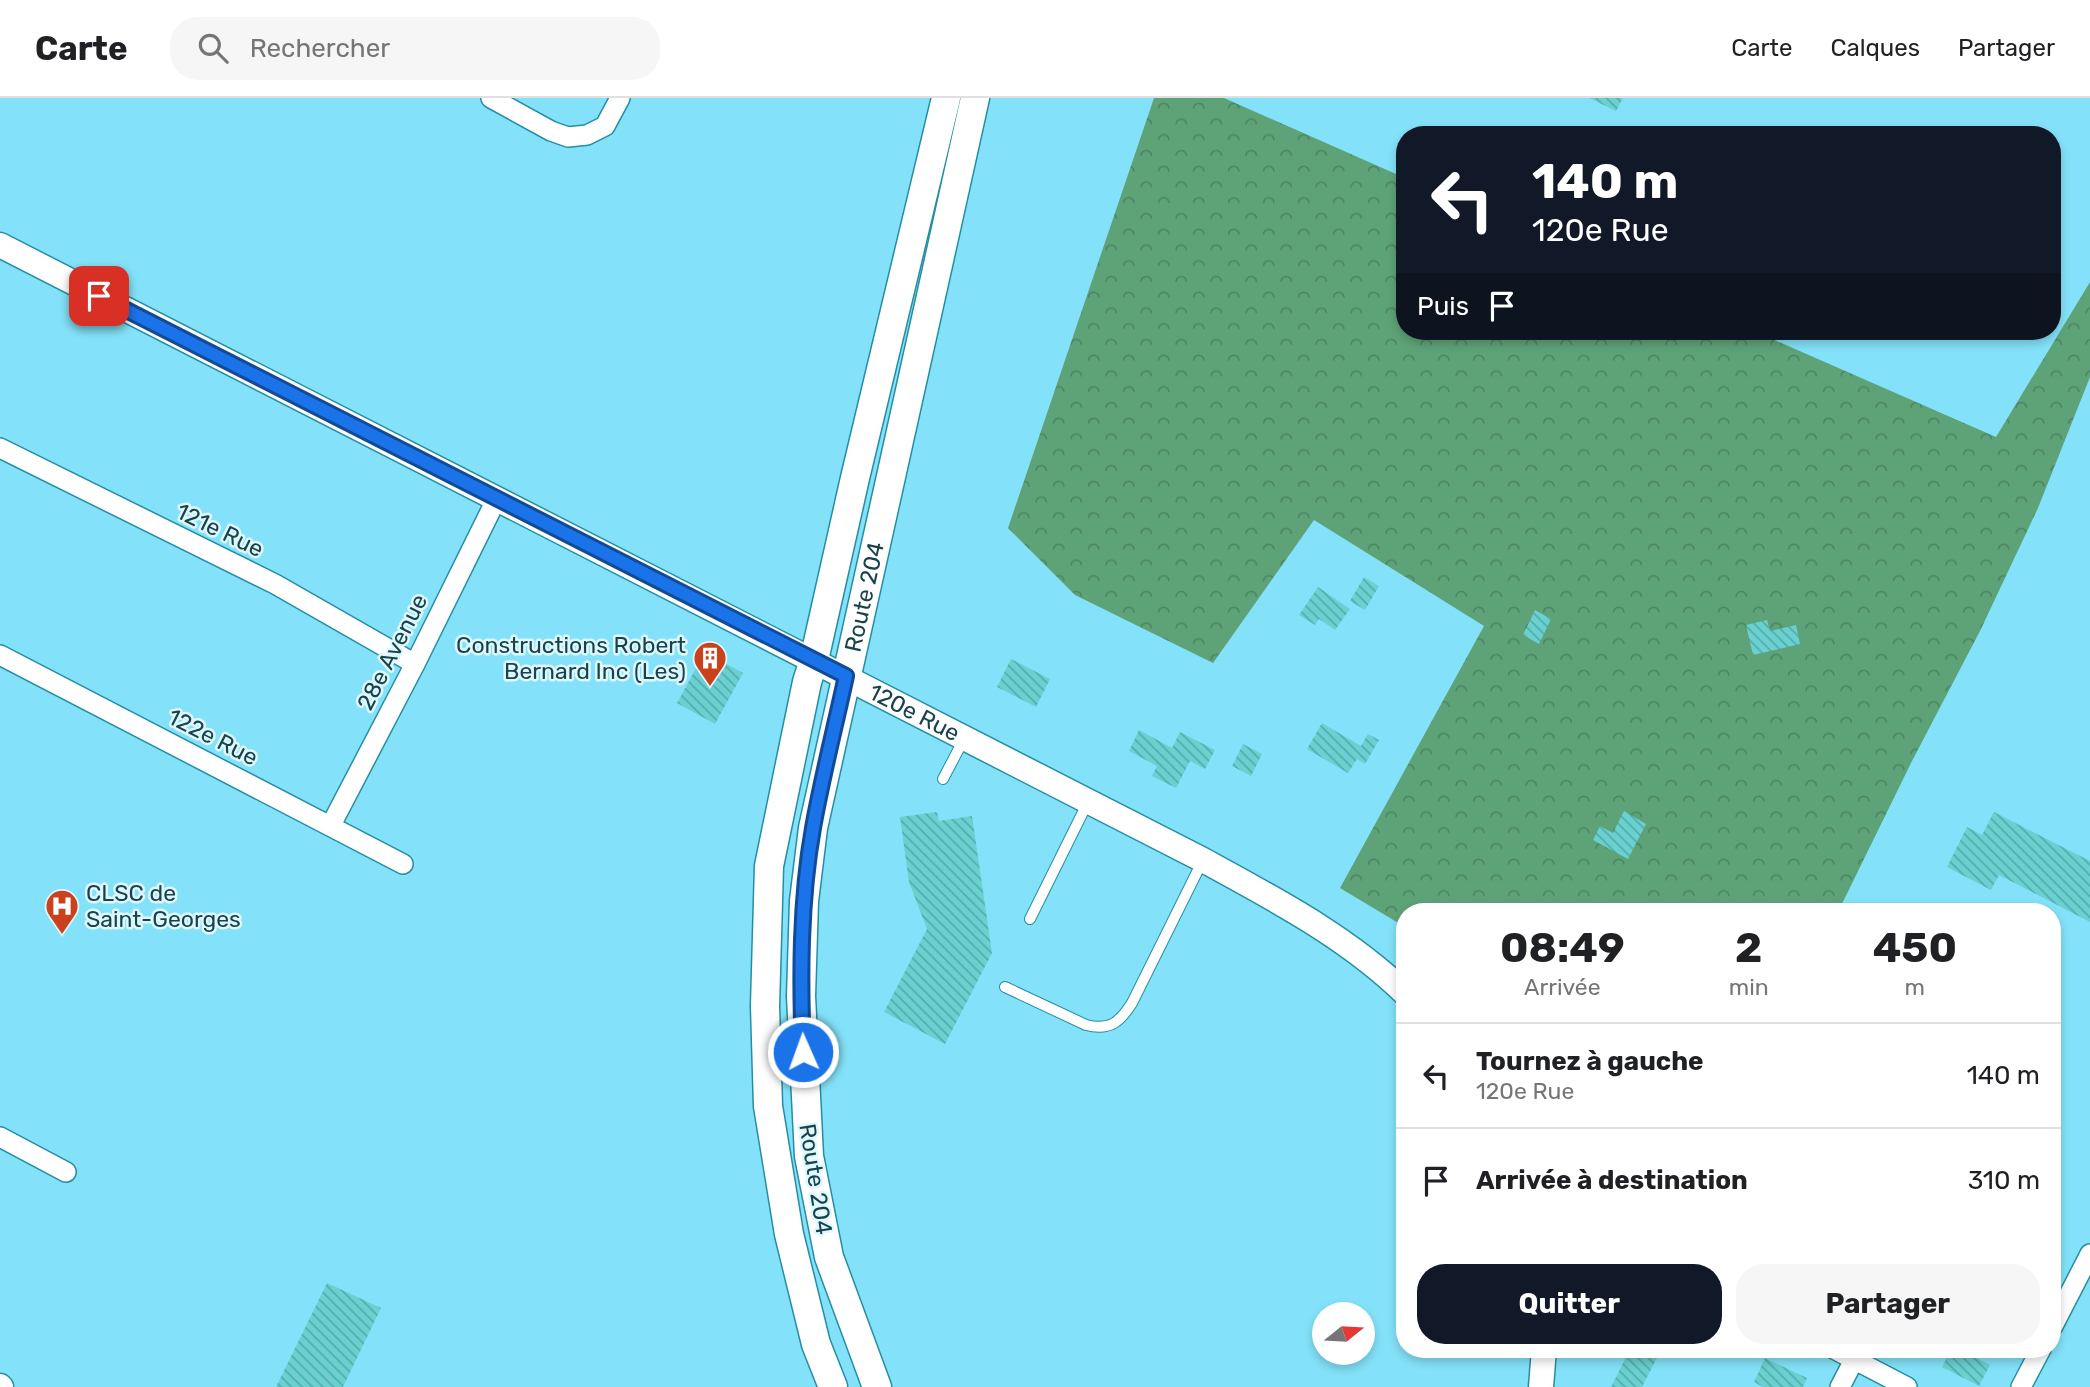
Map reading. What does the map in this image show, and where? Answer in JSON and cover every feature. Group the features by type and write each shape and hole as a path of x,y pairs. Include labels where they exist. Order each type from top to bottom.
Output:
{"main road":[{"name":"Route 204","path":"834,1387 816,1344 789,1234 768,1106 765,1006 769,866 807,682 946,98"},
{"name":"Route 204","path":"877,1387 829,1256 809,1156 801,996 804,901 813,828 975,98"}],"street":[{"path":"491,98 551,131 568,137 587,135 605,126 620,98"},
{"name":"120e Rue","path":"0,245 1270,895 1342,940 1396,985"},
{"name":"121e Rue","path":"0,448 275,584 415,664"},
{"name":"28e Avenue","path":"331,825 496,500"},
{"name":"122e Rue","path":"0,655 403,864"},
{"path":"0,1138 65,1172"},
{"path":"2061,1310 2090,1254"},
{"path":"1541,1387 1543,1358"},
{"path":"1840,1387 1841,1358"},
{"path":"1852,1358 1907,1387"},
{"path":"2021,1387 2036,1358"}],"lane":[{"path":"943,779 965,738"},
{"path":"1030,919 1088,801"},
{"path":"1005,987 1086,1026 1098,1029 1107,1027 1122,1018 1203,860"}],"green space":[{"path":"1154,98 1224,98 1396,174 1396,340 1775,340 1996,437 2055,340 2061,340 2061,330 2090,282 2090,377 2038,508 1980,631 1842,903 1396,903 1396,922 1340,888 1484,626 1314,520 1213,663 1075,595 1008,528"}],"building":[{"path":"1589,98 1623,98 1616,111"},
{"path":"1364,577 1379,586 1365,610 1350,601"},
{"path":"1318,587 1350,609 1335,630 1319,619 1315,625 1299,615"},
{"path":"1535,610 1551,619 1539,644 1523,635"},
{"path":"1767,620 1770,631 1796,625 1800,644 1753,655 1746,625"},
{"name":"Constructions Robert Bernard Inc (Les)","path":"705,652 743,673 715,724 677,703"},
{"path":"1011,659 1050,679 1036,707 997,687"},
{"path":"1322,723 1361,746 1368,734 1379,740 1365,764 1357,759 1348,773 1307,749"},
{"path":"1139,730 1172,748 1180,732 1215,750 1205,769 1190,761 1176,788 1152,776 1157,766 1129,751"},
{"path":"1243,744 1262,754 1251,776 1232,766"},
{"path":"1624,811 1646,824 1628,859 1593,840 1600,826 1613,833"},
{"path":"937,812 939,821 972,816 992,953 945,1044 884,1012 927,929 909,882 900,817"},
{"path":"1994,812 2090,861 2090,922 2061,907 2061,903 2053,903 1999,875 1991,890 1947,867 1967,827 1982,835"},
{"path":"327,1283 381,1308 343,1387 276,1387"},
{"path":"1626,1358 1657,1358 1642,1387 1611,1387"},
{"path":"1765,1358 1807,1378 1803,1387 1763,1387 1754,1382"},
{"path":"1946,1358 1977,1358 1990,1365 1979,1386 1942,1367"}],"place":[{"name":"Constructions Robert Bernard Inc (Les)","path":"710,688"},
{"name":"CLSC de Saint-Georges","path":"62,936"}],"route":[{"path":"99,296 846,676 813,828 804,901 801,996 803,1052"}]}
